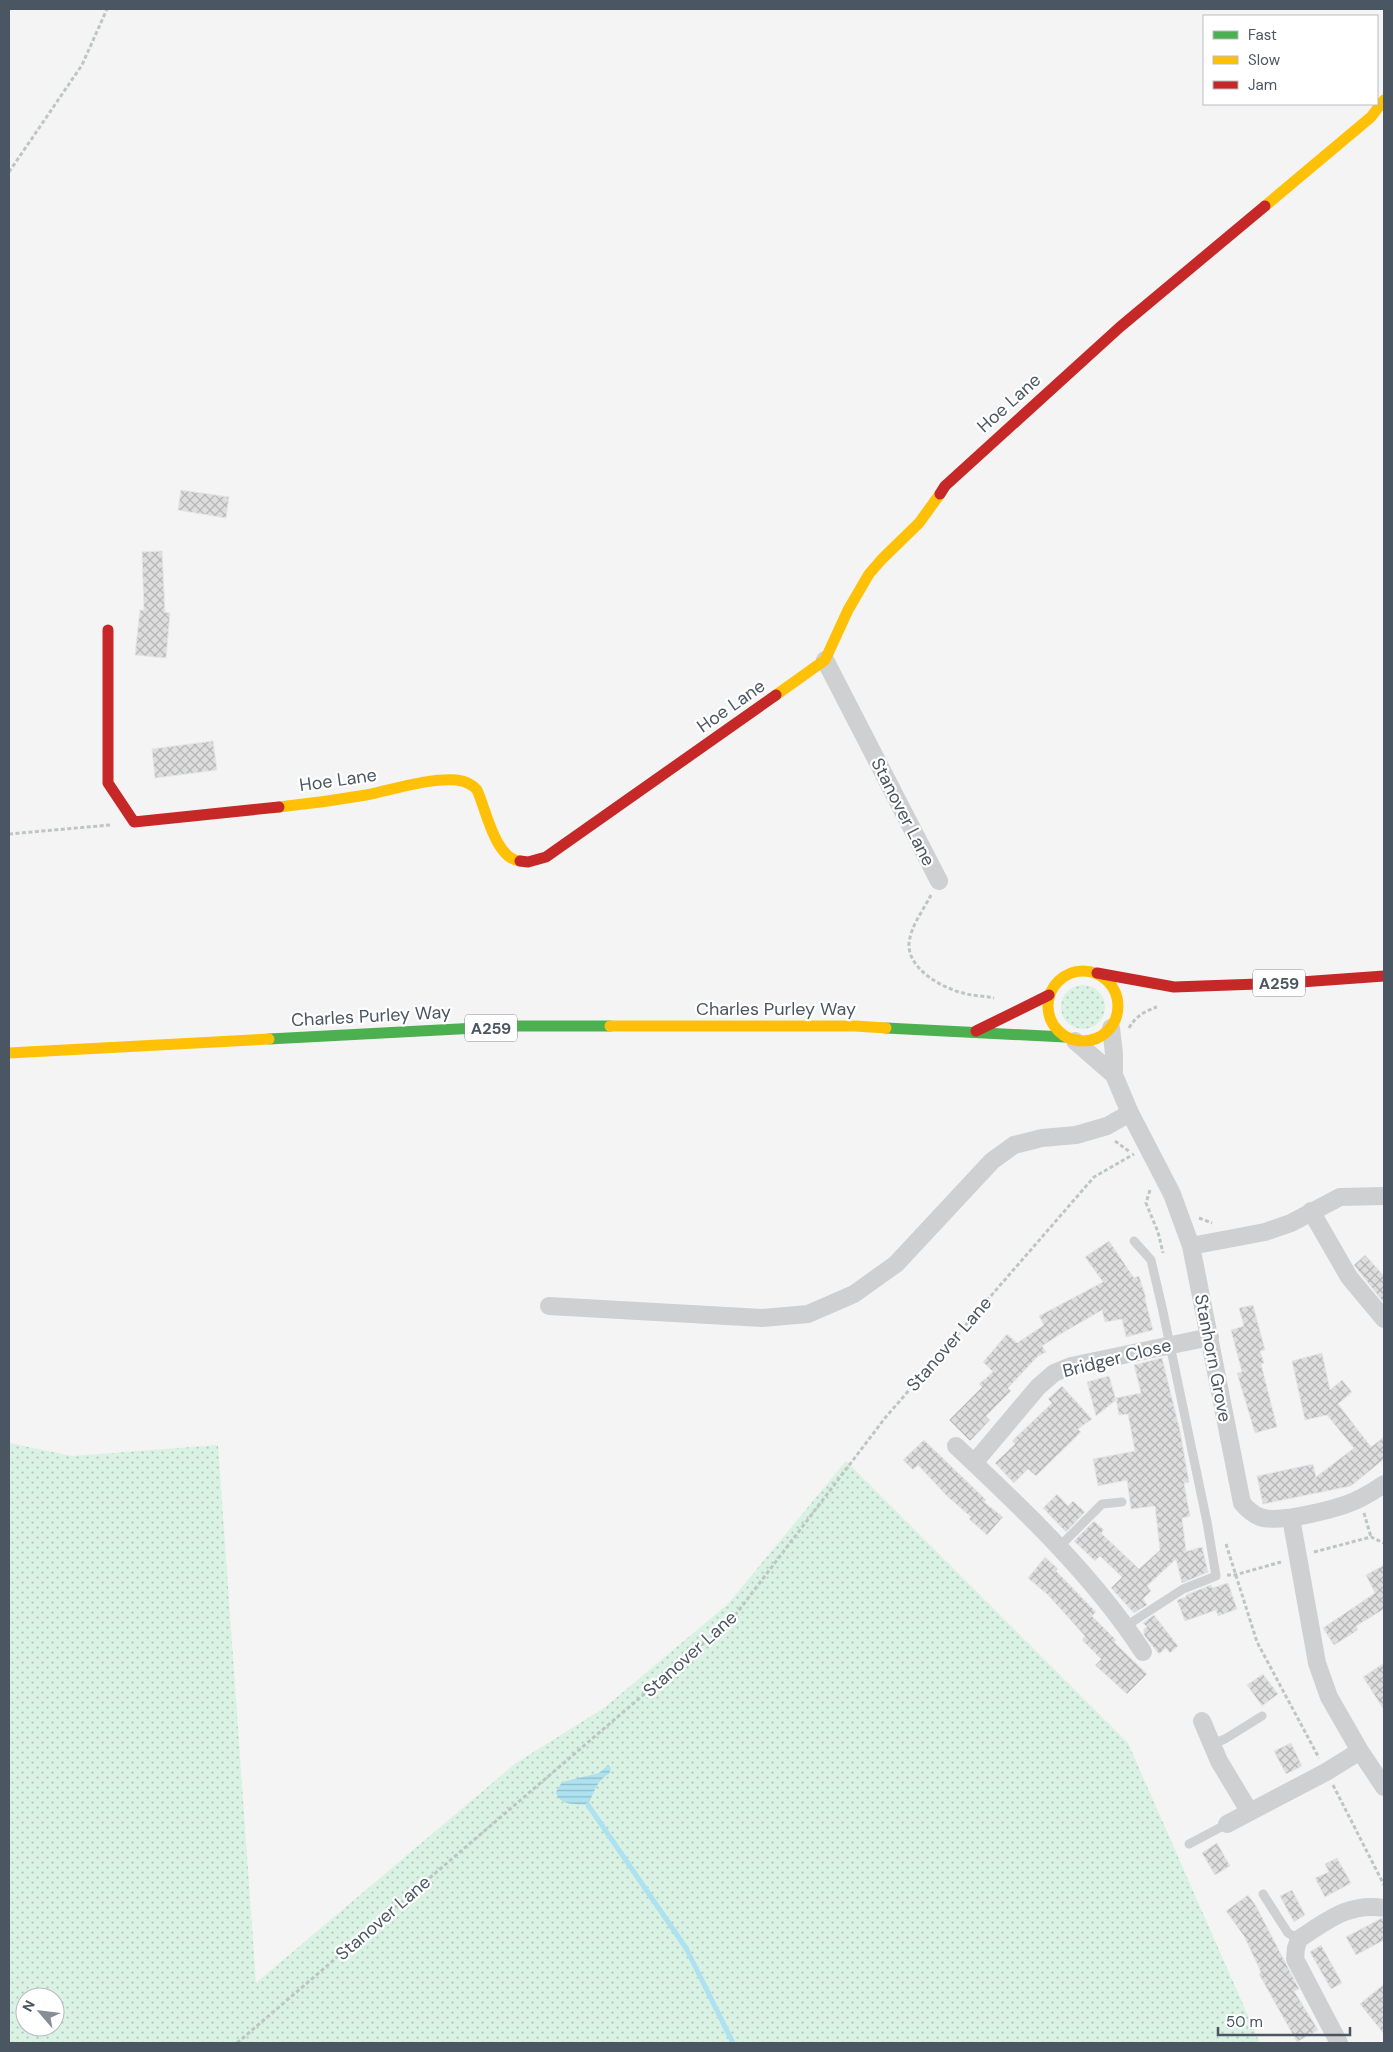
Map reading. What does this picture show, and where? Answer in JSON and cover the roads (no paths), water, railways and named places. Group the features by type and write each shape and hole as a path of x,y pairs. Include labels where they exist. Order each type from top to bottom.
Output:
{"street":[{"name":"Hoe Lane","path":"108,630 108,783 134,822 354,797 439,780 463,780 477,789 497,844 518,862 533,863 546,857 825,660 842,617 860,588 879,562 909,534 926,514 945,486 1120,327 1371,117 1384,100"},
{"name":"Stanover Lane","path":"825,660 939,881"},
{"path":"1086,971 1097,974 1107,980 1114,989 1122,1009 1111,1028 1096,1040 1086,1042 1070,1039 1056,1029 1050,1018 1048,1007 1049,995 1055,984 1064,976 1074,972 1086,971"},
{"name":"A259","path":"1097,974 1174,986 1287,983 1384,976"},
{"name":"A259","path":"1150,997 1174,986"},
{"name":"Charles Purley Way","path":"974,1032 1049,995"},
{"name":"Charles Purley Way","path":"9,1053 516,1026 855,1026 1070,1039"},
{"name":"Stanhorn Grove","path":"1111,1028 1114,1075 1130,1113 1172,1194 1191,1246 1242,1503 1250,1512 1262,1518 1291,1518 1319,1512 1360,1499 1384,1484"},
{"name":"Stanhorn Grove","path":"1070,1039 1114,1075"},
{"path":"549,1306 762,1318 808,1314 854,1294 896,1264 992,1161 1014,1145 1042,1138 1076,1135 1107,1126 1130,1113"},
{"path":"1191,1246 1265,1232 1291,1223 1340,1197 1384,1196"},
{"path":"1311,1211 1349,1278 1384,1319"},
{"name":"Bridger Close","path":"974,1463 1038,1387 1054,1373 1071,1366 1210,1337"},
{"path":"956,1446 1092,1584 1126,1626 1142,1652"},
{"path":"1291,1518 1318,1662 1329,1697 1360,1751 1384,1786"},
{"path":"1202,1721 1219,1760 1249,1811"},
{"path":"1228,1824 1249,1811 1326,1772 1360,1751"},
{"path":"1339,2043 1295,1960 1299,1939 1353,1908 1370,1906 1384,1908"}],"lane":[{"path":"1126,1626 1183,1589 1216,1576 1172,1345 1151,1260 1134,1241"},
{"path":"1058,1548 1102,1504 1122,1502"},
{"path":"1212,1744 1225,1739 1262,1716"},
{"path":"1190,1844 1228,1824"},
{"path":"1263,1894 1288,1933 1299,1939"}],"water":[{"path":"608,1765 611,1768 609,1774 598,1784 588,1805 564,1802 558,1797 556,1792 562,1782 599,1773"}],"waterway":[{"path":"588,1805 686,1948 733,2043"}]}
